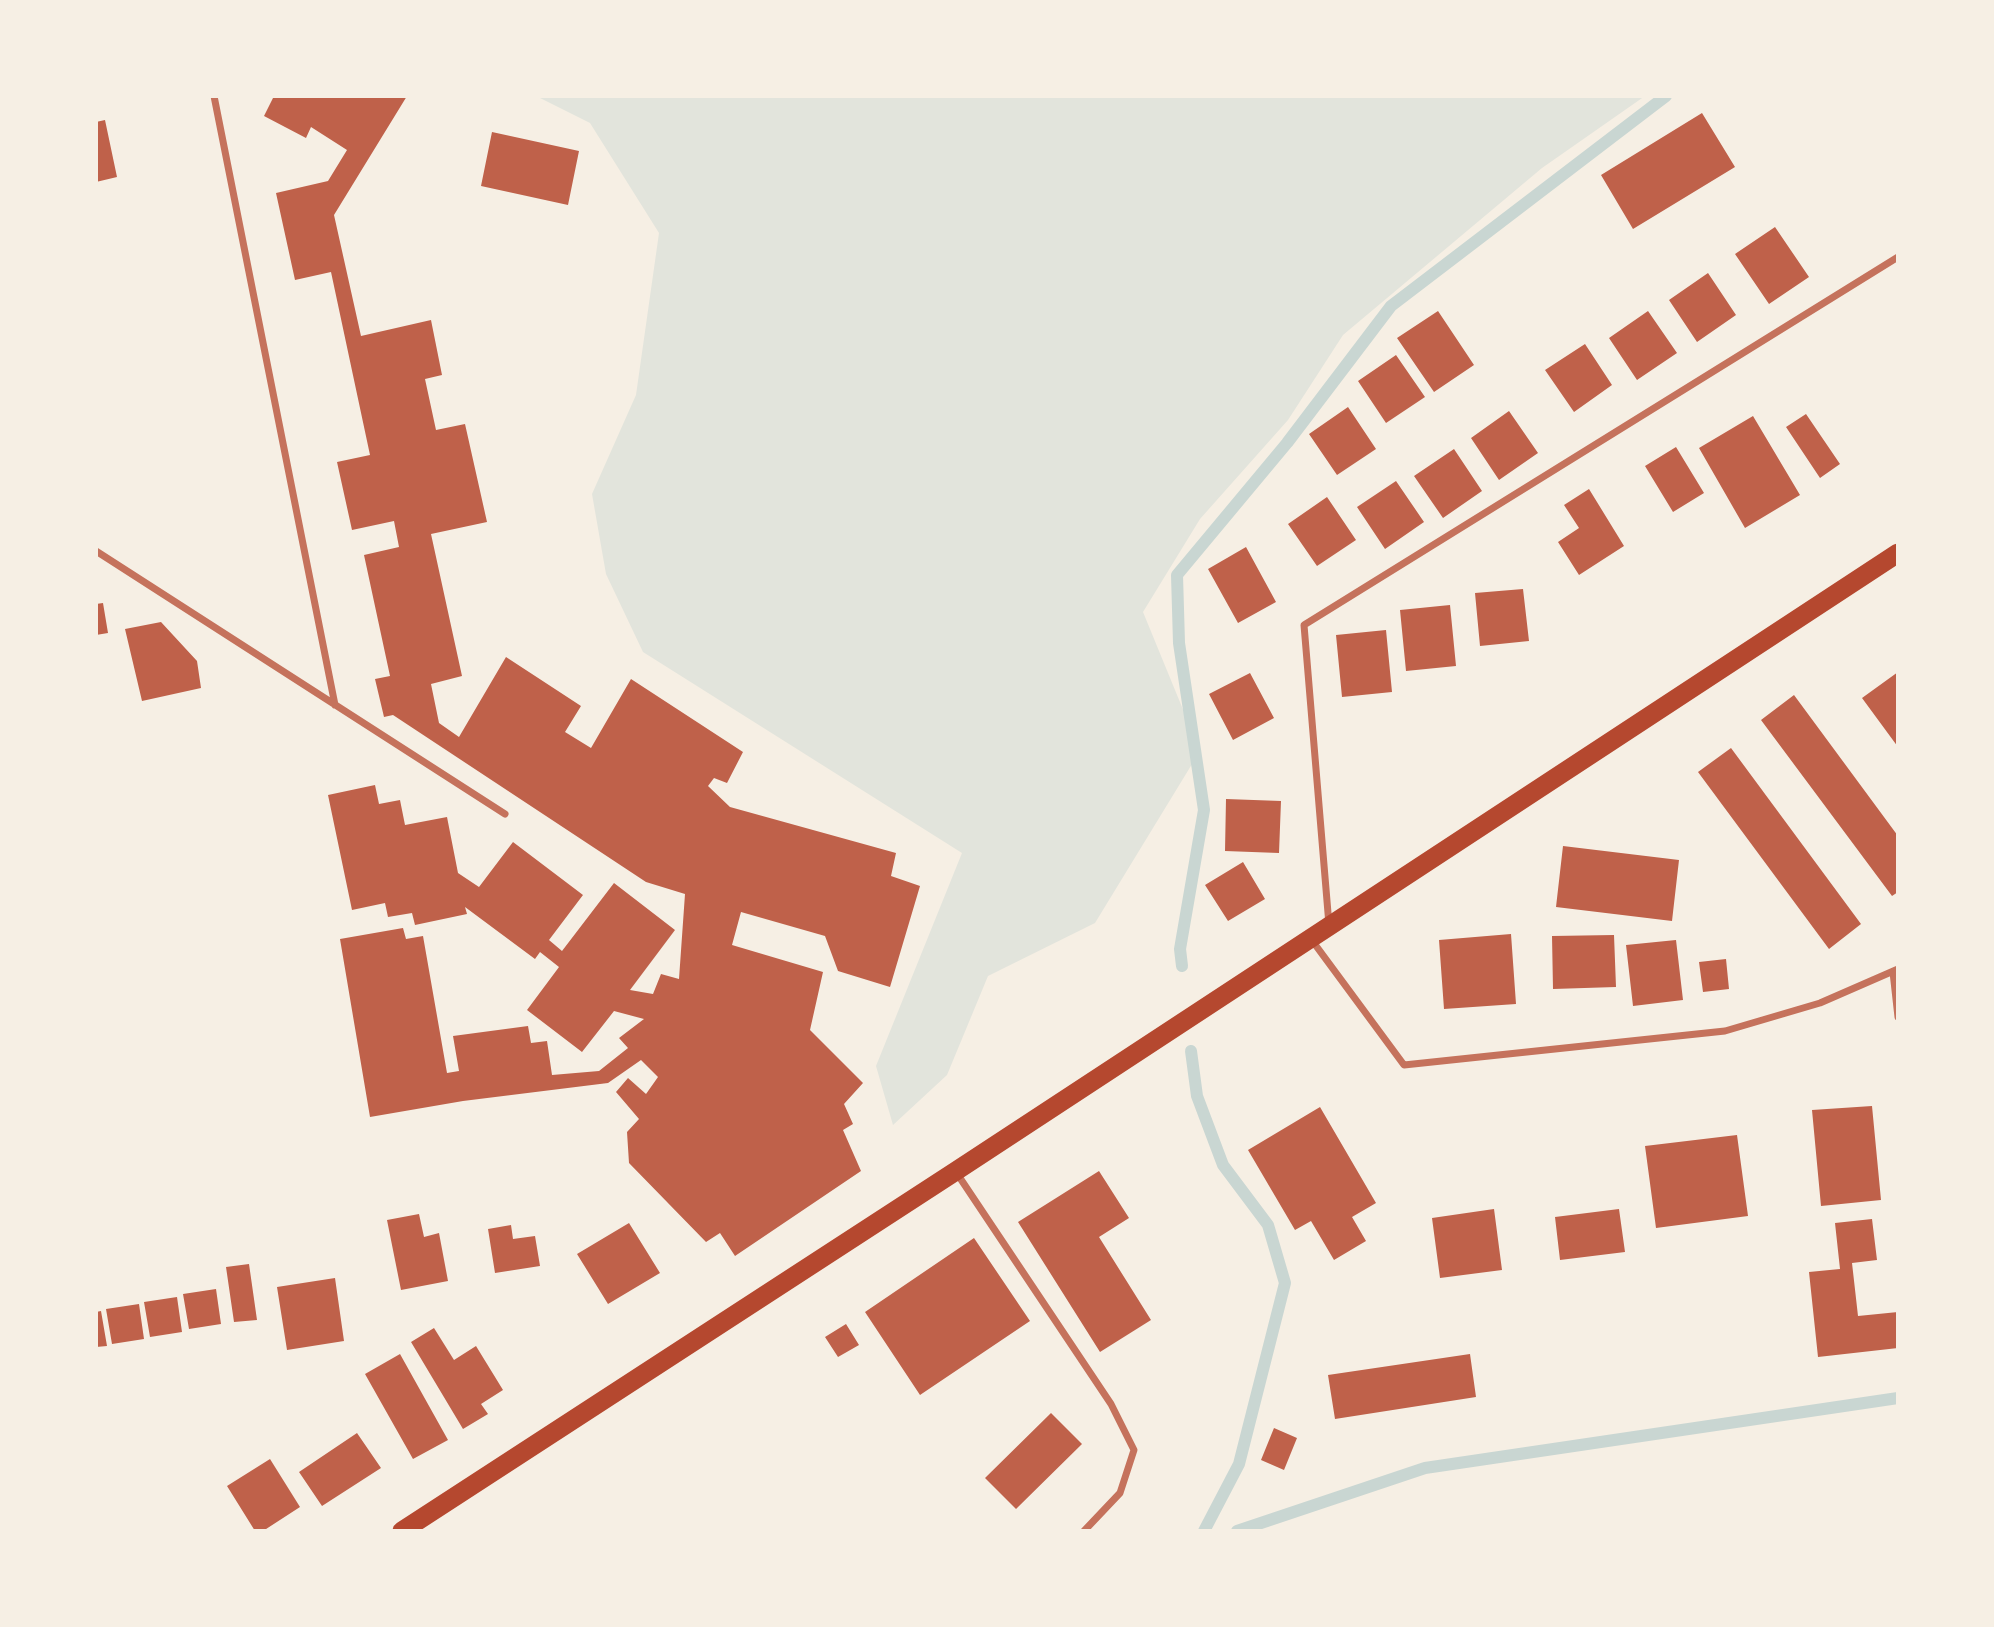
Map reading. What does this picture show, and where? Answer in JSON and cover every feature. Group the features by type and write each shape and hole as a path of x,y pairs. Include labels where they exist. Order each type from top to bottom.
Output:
{"highway":[{"path":"402,1531 1898,553"}],"street":[{"path":"214,96 335,705"},
{"path":"1329,925 1304,625 1898,257"},
{"path":"96,551 505,814"},
{"path":"1311,938 1404,1065 1725,1031 1820,1003 1896,972 1898,1017"},
{"path":"956,1171 1111,1404 1133,1450 1120,1493 1084,1531"}],"shaded area":[{"path":"536,96 1645,96 1542,168 1343,335 1288,420 1200,519 1143,612 1200,751 1095,923 988,976 947,1075 893,1125 876,1066 962,853 643,652 606,574 592,494 636,395 659,233 590,123"}],"building":[{"path":"274,96 407,96 334,215 361,336 431,320 442,375 425,379 436,430 465,424 487,522 431,534 462,676 431,684 439,723 459,737 506,657 581,706 565,732 591,748 631,679 743,752 727,783 714,778 708,786 730,807 896,853 891,876 920,886 890,987 838,971 825,936 741,912 732,945 823,972 810,1030 863,1083 844,1104 853,1124 843,1130 861,1171 735,1256 720,1233 706,1242 629,1163 627,1132 639,1119 616,1092 628,1078 646,1094 658,1077 641,1060 608,1083 463,1101 370,1117 340,939 403,928 406,939 423,936 447,1073 459,1071 453,1036 528,1026 531,1043 547,1041 552,1075 599,1071 628,1048 619,1038 644,1019 614,1011 582,1052 527,1010 559,967 540,952 535,959 465,907 467,914 415,925 412,913 388,917 385,903 352,910 328,795 375,785 379,804 400,800 405,825 447,817 458,873 479,887 513,842 583,895 549,940 562,951 614,883 675,930 630,990 653,994 661,974 679,979 685,894 646,882 393,715 384,717 375,679 390,676 364,555 399,547 394,521 352,530 337,462 370,455 331,272 295,280 276,193 328,181 347,150 311,127 306,138 264,116"},
{"path":"1702,113 1735,167 1633,229 1601,175"},
{"path":"105,120 117,177 96,182 96,122"},
{"path":"492,132 579,151 568,205 481,186"},
{"path":"1775,227 1809,277 1769,304 1735,254"},
{"path":"1708,273 1736,315 1697,342 1669,300"},
{"path":"1438,311 1474,365 1434,392 1397,338"},
{"path":"1648,311 1677,353 1637,380 1609,338"},
{"path":"1585,344 1612,385 1574,412 1545,370"},
{"path":"1396,355 1425,397 1386,423 1358,381"},
{"path":"1348,407 1376,449 1337,475 1309,434"},
{"path":"1509,411 1538,453 1499,480 1471,438"},
{"path":"1806,414 1840,464 1820,478 1786,427"},
{"path":"1753,416 1800,495 1745,528 1699,448"},
{"path":"1676,447 1704,493 1673,512 1645,466"},
{"path":"1454,449 1482,491 1443,518 1414,476"},
{"path":"1396,481 1424,522 1385,549 1357,507"},
{"path":"1589,489 1624,546 1579,575 1558,542 1579,528 1564,505"},
{"path":"1327,497 1356,540 1317,566 1288,524"},
{"path":"1246,547 1276,602 1238,623 1208,569"},
{"path":"1523,589 1529,641 1480,646 1475,593"},
{"path":"103,603 108,633 96,635 96,604"},
{"path":"1450,605 1456,666 1406,671 1400,610"},
{"path":"161,622 197,661 201,688 142,701 125,629"},
{"path":"1386,630 1392,692 1342,697 1336,635"},
{"path":"1898,672 1898,747 1862,698"},
{"path":"1250,673 1274,718 1233,740 1209,694"},
{"path":"1794,695 1898,836 1898,892 1892,896 1761,720"},
{"path":"1731,748 1861,924 1829,949 1698,772"},
{"path":"1226,799 1281,801 1279,853 1225,851"},
{"path":"1563,846 1679,860 1672,921 1556,907"},
{"path":"1243,862 1265,899 1228,921 1205,885"},
{"path":"1511,934 1516,1004 1444,1009 1439,940"},
{"path":"1614,935 1616,987 1553,989 1552,936"},
{"path":"1676,940 1683,1000 1633,1006 1626,945"},
{"path":"1726,959 1729,989 1703,992 1699,962"},
{"path":"1872,1106 1881,1200 1821,1206 1812,1110"},
{"path":"1320,1107 1376,1203 1352,1217 1366,1241 1334,1260 1311,1221 1295,1230 1248,1150"},
{"path":"1737,1135 1748,1216 1656,1228 1645,1146"},
{"path":"1099,1171 1129,1218 1099,1237 1151,1320 1100,1352 1018,1222"},
{"path":"1494,1209 1502,1270 1440,1278 1432,1218"},
{"path":"1619,1209 1625,1252 1560,1260 1555,1217"},
{"path":"419,1214 424,1237 439,1233 448,1281 401,1290 387,1220"},
{"path":"1872,1219 1877,1260 1852,1263 1858,1316 1898,1312 1898,1348 1818,1357 1809,1272 1840,1269 1835,1223"},
{"path":"629,1223 660,1273 608,1304 577,1254"},
{"path":"511,1225 513,1239 535,1236 540,1266 495,1273 488,1229"},
{"path":"974,1238 1030,1321 920,1395 865,1312"},
{"path":"249,1264 257,1320 234,1322 226,1267"},
{"path":"335,1278 344,1341 287,1350 277,1287"},
{"path":"216,1289 221,1324 189,1329 183,1294"},
{"path":"177,1297 182,1332 150,1337 144,1302"},
{"path":"139,1304 144,1339 112,1344 106,1309"},
{"path":"101,1311 107,1346 96,1347 96,1312"},
{"path":"846,1324 859,1345 838,1357 825,1337"},
{"path":"434,1328 454,1360 476,1346 503,1390 481,1404 488,1414 463,1429 411,1342"},
{"path":"400,1354 448,1440 413,1459 365,1374"},
{"path":"1470,1354 1476,1397 1335,1419 1328,1375"},
{"path":"1051,1413 1082,1444 1016,1509 985,1478"},
{"path":"1274,1428 1297,1438 1284,1470 1261,1460"},
{"path":"357,1433 381,1468 322,1506 299,1472"},
{"path":"270,1459 300,1507 263,1531 255,1531 227,1486"}],"waterway":[{"path":"1182,966 1180,949 1204,810 1179,643 1177,575 1287,443 1391,306 1666,96"},
{"path":"1191,1051 1197,1096 1223,1165 1268,1225 1285,1283 1239,1464 1204,1531"},
{"path":"1237,1531 1425,1468 1898,1398"}]}
